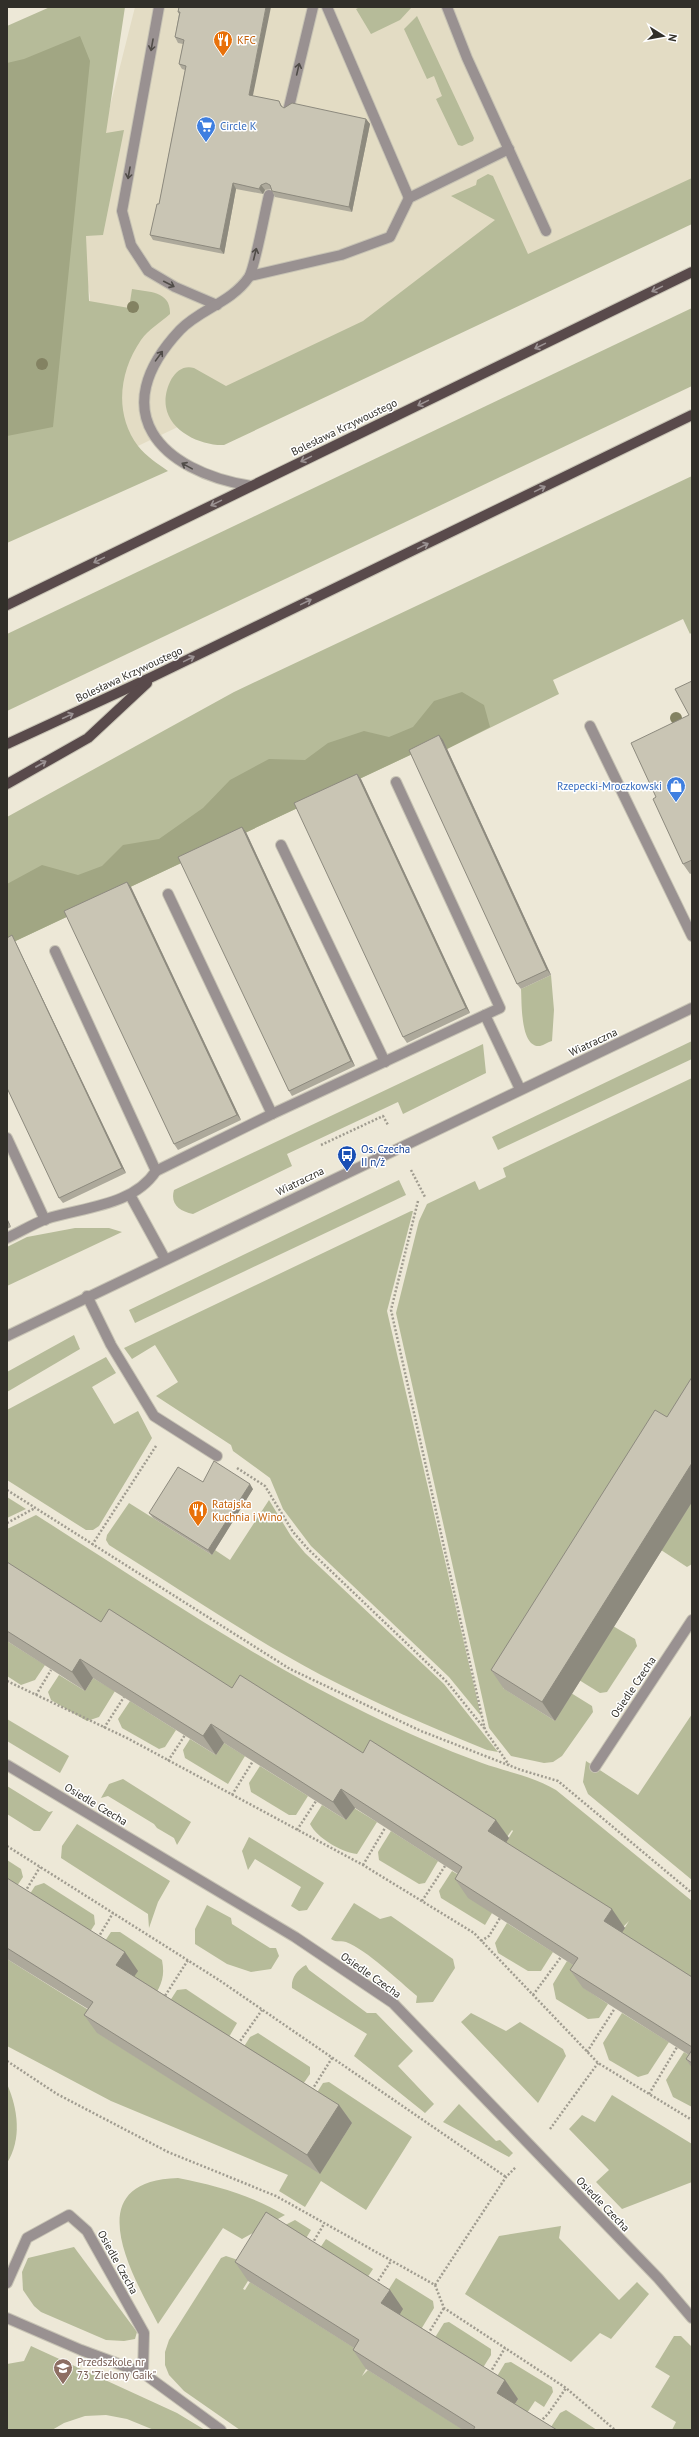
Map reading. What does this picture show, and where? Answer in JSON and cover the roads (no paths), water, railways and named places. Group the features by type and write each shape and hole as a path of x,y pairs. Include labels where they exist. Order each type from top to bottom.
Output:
{"main road":[{"name":"Bolesława Krzywoustego","path":"7,605 692,272"},
{"name":"Bolesława Krzywoustego","path":"7,744 154,676 692,415"},
{"path":"7,784 88,738 154,676"}],"street":[{"path":"159,7 122,211 131,245 148,271 175,287 217,305"},
{"path":"289,108 313,7"},
{"path":"327,7 409,198"},
{"path":"448,7 466,58 546,231"},
{"path":"250,276 341,255 390,237 409,198 509,149"},
{"path":"251,486 218,479 179,461 155,440 146,422 146,392 153,364 181,329 233,296 250,276 269,195"},
{"path":"590,726 692,936"},
{"path":"7,1238 45,1220 130,1195 148,1183 156,1171 272,1114 500,1008 396,782"},
{"path":"281,845 385,1062"},
{"path":"168,894 272,1114"},
{"path":"55,951 156,1171"},
{"name":"Wiatraczna","path":"7,1336 87,1296 692,1008"},
{"path":"485,1015 520,1089"},
{"path":"7,1138 45,1220"},
{"path":"130,1195 166,1259"},
{"path":"87,1296 111,1345 154,1416 217,1456"},
{"name":"Osiedle Czecha","path":"595,1767 692,1620"},
{"name":"Osiedle Czecha","path":"7,1765 294,1937 393,2003 658,2278 692,2318"},
{"name":"Osiedle Czecha","path":"7,2283 27,2238 69,2215 87,2231 144,2333 143,2373"},
{"path":"7,2318 82,2350 143,2373 221,2430"}],"place":[{"name":"KFC","path":"223,57"},
{"name":"Circle K","path":"206,143"},
{"name":"Rzepecki-Mroczkowski","path":"676,803"},
{"name":"Os. Czecha II n/ż","path":"347,1172"},
{"name":"Ratajska Kuchnia i Wino","path":"198,1527"},
{"name":"Przedszkole nr 73 \"Zielony Gaik\"","path":"63,2385"}]}
